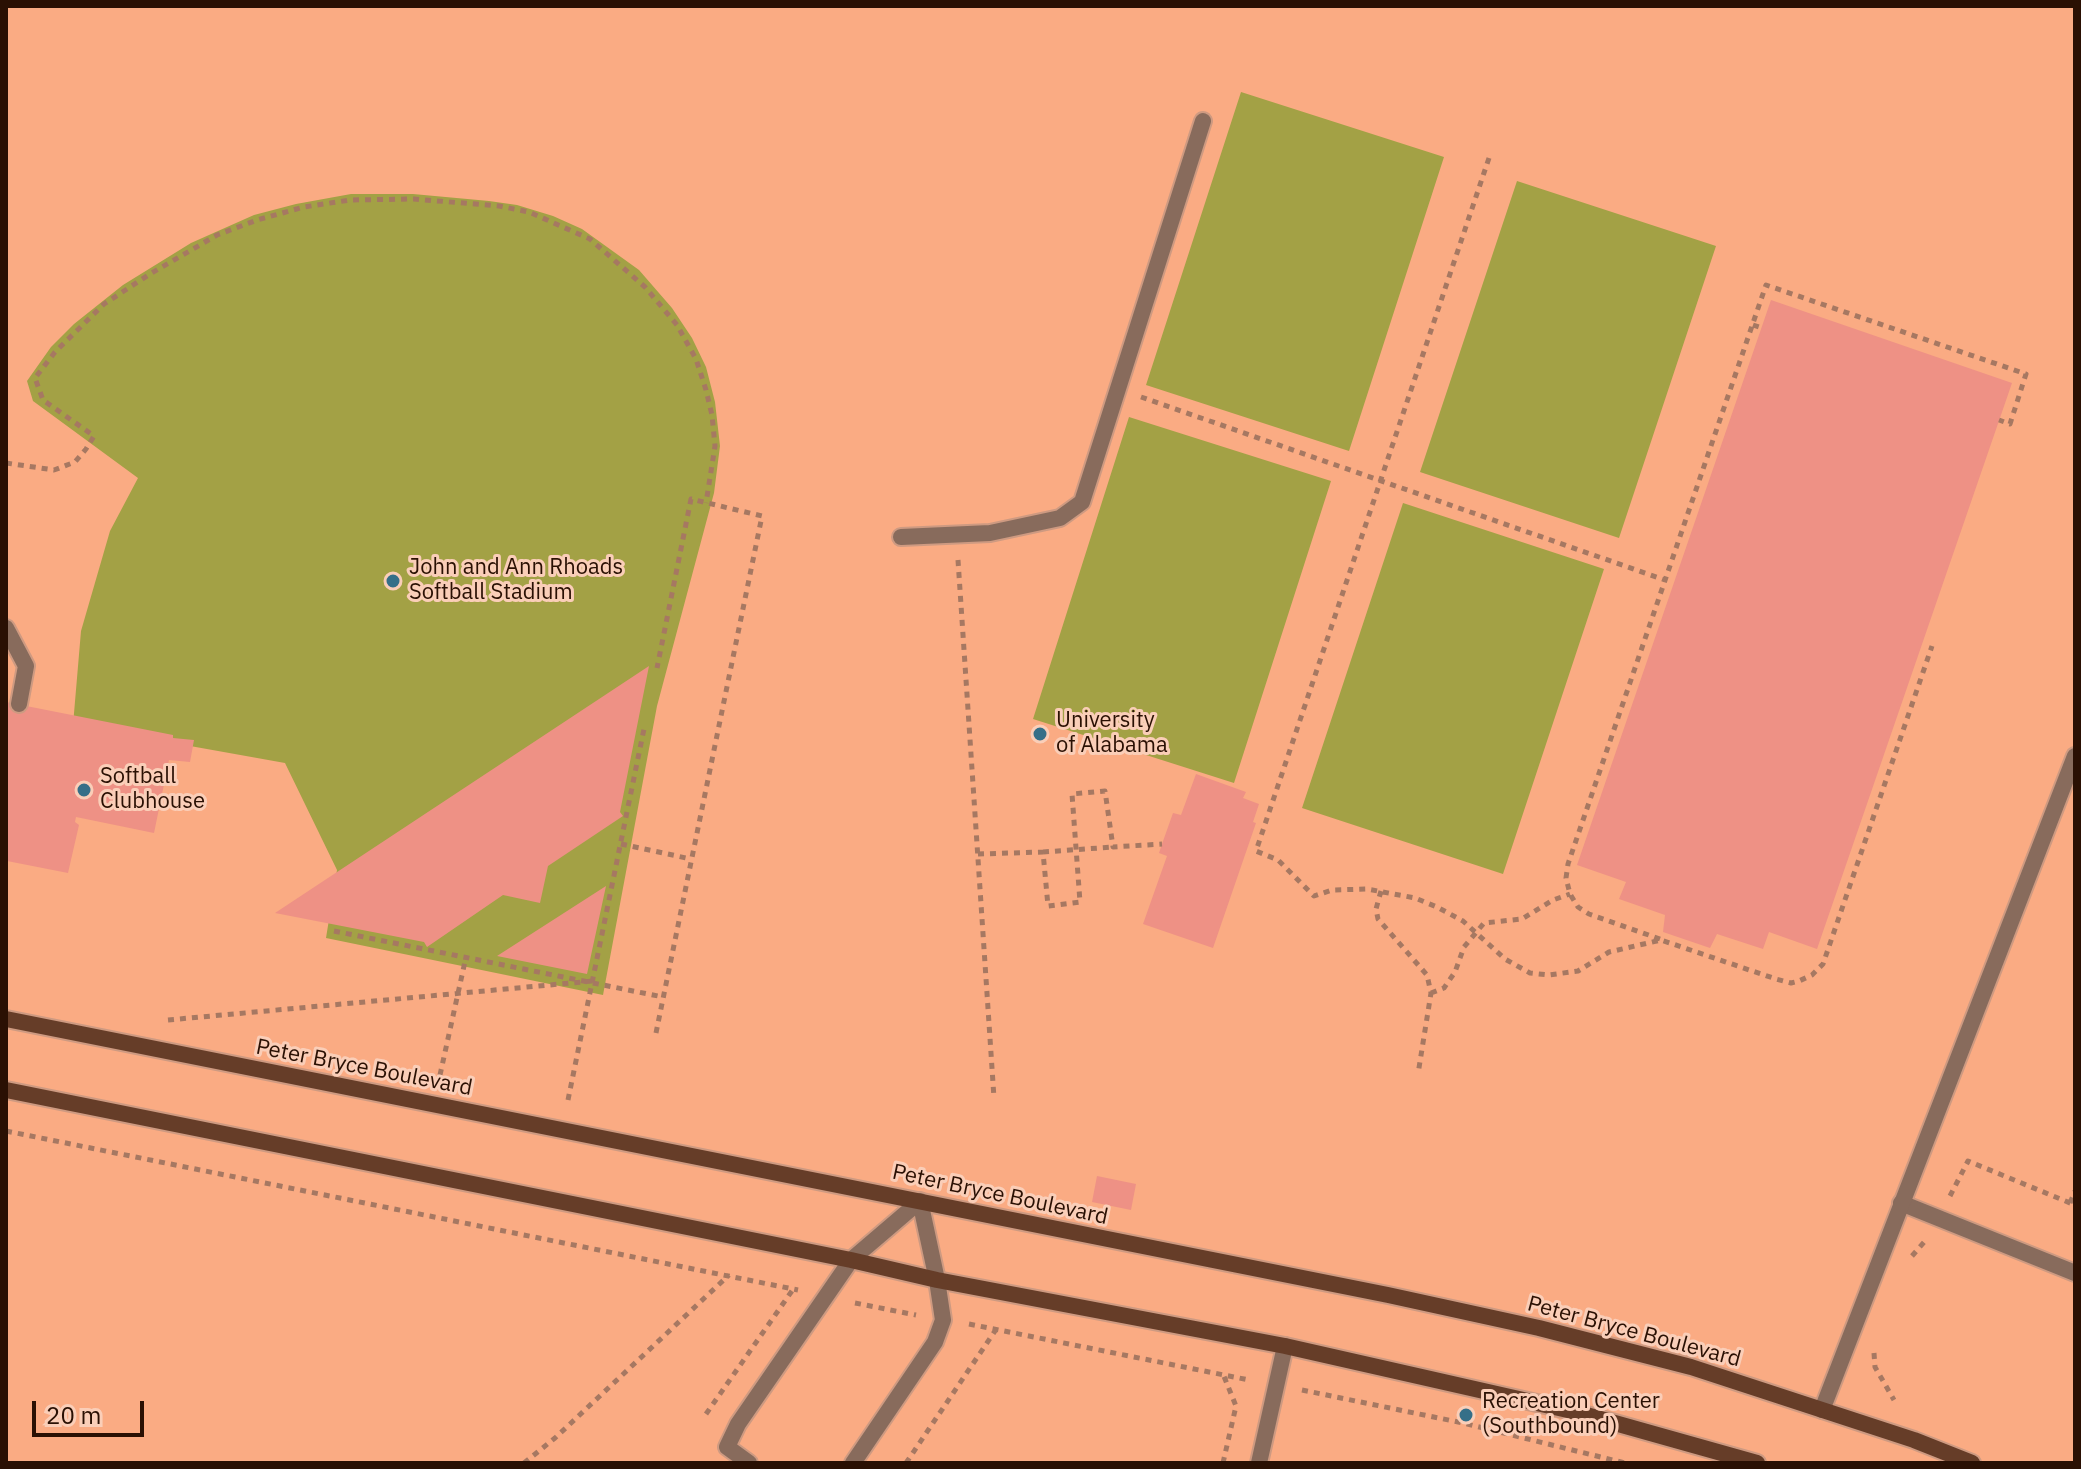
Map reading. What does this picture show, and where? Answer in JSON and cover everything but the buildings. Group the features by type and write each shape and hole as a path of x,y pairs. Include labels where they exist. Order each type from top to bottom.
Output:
{"street":[{"path":"901,537 990,533 1060,518 1082,502 1203,121"},
{"path":"6,628 26,666 19,704"},
{"path":"1822,1410 2075,756"},
{"name":"Peter Bryce Boulevard","path":"6,1019 1388,1295 1539,1328 1691,1367 1914,1440 1972,1463"},
{"path":"6,1090 937,1280 1285,1346 1572,1411 1757,1463"},
{"path":"749,1463 727,1447 738,1424 851,1260 920,1201 943,1320 935,1342 853,1463"},
{"path":"1901,1203 2075,1273"},
{"path":"1259,1463 1285,1346"}],"path":[{"path":"1489,158 1256,851 1278,860 1314,896 1350,888 1415,898 1437,907 1475,931 1505,959 1530,973 1549,975 1578,971 1609,952 1661,940"},
{"path":"6,463 54,470 75,462 86,449 94,436 43,400 35,378 55,352 104,304 138,281 217,235 257,220 304,207 350,200 414,199 499,206 529,212 590,239 645,287 677,325 696,359 706,390 715,446 706,503"},
{"path":"1932,646 1823,964 1812,975 1791,983 1661,940 1589,914 1578,907 1570,894 1566,878 1568,864 1766,285 2026,374 2010,424 1999,420"},
{"path":"1753,325 1762,328"},
{"path":"1118,389 1665,580"},
{"path":"656,1033 762,516 691,499 657,668"},
{"path":"957,535 994,1098"},
{"path":"568,1100 645,724"},
{"path":"1043,852 1048,906 1080,902 1072,794 1105,791 1113,847"},
{"path":"621,844 691,859"},
{"path":"978,854 1162,844"},
{"path":"1381,891 1376,909 1378,919 1427,975 1431,993 1418,1074"},
{"path":"1431,993 1444,988 1475,931 1484,923 1522,919 1553,900 1570,894"},
{"path":"334,931 663,997"},
{"path":"440,1075 466,957"},
{"path":"168,1020 593,981"},
{"path":"2070,1203 2075,1191"},
{"path":"524,1463 555,1438 729,1275"},
{"path":"706,1414 794,1288"},
{"path":"906,1463 997,1328"},
{"path":"1223,1374 1236,1406 1223,1463"}],"shaded area":[{"name":"University of Alabama","path":"6,6 2075,6 2075,1463 6,1463"},
{"path":"1241,92 1444,157 1349,451 1146,385"},
{"path":"1517,181 1716,246 1619,538 1420,472"},
{"name":"John and Ann Rhoads Softball Stadium","path":"351,194 413,194 517,205 582,229 639,270 672,308 706,367 715,402 720,446 714,493 657,706 603,995 326,938 337,870 285,763 73,725 81,631 110,531 138,478 33,401 27,381 51,347 74,324 123,285 191,243 254,215"},
{"path":"1129,417 1331,481 1234,783 1033,719"},
{"path":"1403,503 1604,569 1503,874 1302,808"}],"place":[{"name":"John and Ann Rhoads Softball Stadium","path":"393,581"},
{"name":"University of Alabama","path":"1040,734"},
{"name":"Softball Clubhouse","path":"84,790"},
{"name":"Recreation Center (Southbound)","path":"1466,1415"}]}
